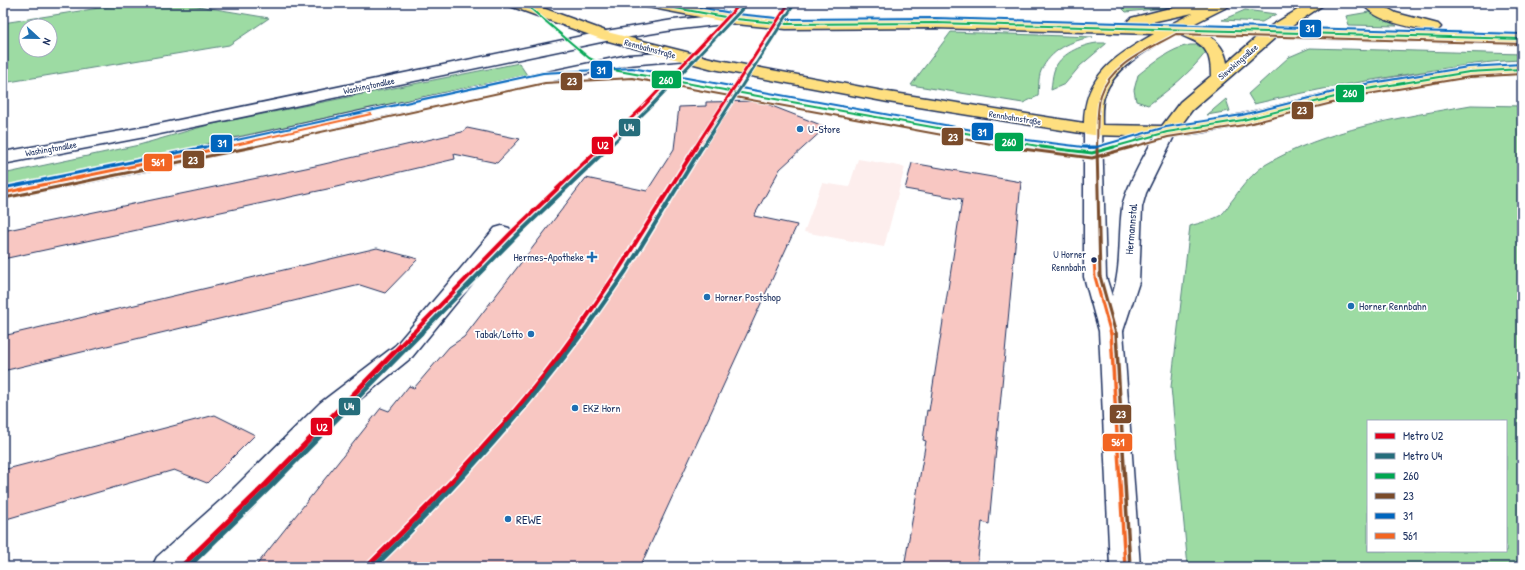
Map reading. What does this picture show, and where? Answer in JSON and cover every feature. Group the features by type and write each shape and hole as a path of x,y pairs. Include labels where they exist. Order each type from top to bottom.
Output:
{"main road":[{"name":"Rennbahnstraße","path":"515,3 606,36 679,57 874,94 1093,130 1167,132 1243,120 1367,89 1469,72 1522,69"},
{"path":"648,3 736,19 786,24 935,23 1522,39"},
{"path":"1115,27 1166,13 1224,3"},
{"path":"1093,130 1096,93 1108,73 1136,51 1224,3"},
{"name":"Sievekingsallee","path":"1167,132 1186,106 1272,32 1319,3"},
{"path":"1369,3 1382,11 1402,19 1481,37"},
{"path":"1175,29 1198,36 1213,46 1219,57 1220,77"}],"street":[{"name":"Washingtonallee","path":"3,158 150,131 606,36 673,25 736,19"},
{"path":"3,193 164,162 365,116 622,61 647,58 679,57"},
{"name":"Hermannstal","path":"1093,130 1092,153 1095,277 1111,331 1125,567"},
{"name":"Hermannstal","path":"1111,331 1128,282 1132,207 1136,193 1167,132"},
{"path":"167,567 240,501 328,410 404,351 502,233"}],"shaded area":[{"path":"858,159 905,167 884,247 804,232 822,183 849,187"}],"green space":[{"path":"131,3 180,3 269,18 229,45 3,83 3,23 18,21 18,58 58,58 58,18 35,18"},
{"path":"1124,3 1182,3 1163,8 1126,12 1123,9"},
{"path":"1245,10 1276,14 1262,22 1222,20"},
{"path":"1369,12 1397,26 1349,25 1346,16"},
{"path":"951,32 1093,37 1085,38 1062,47 1050,57 1040,74 1038,96 1023,103 911,85"},
{"path":"1097,43 1107,43 1080,66 1065,84 1051,90 1054,71 1061,60 1071,51"},
{"path":"1190,45 1197,45 1206,50 1206,52 1172,87 1148,105 1136,101 1134,90 1138,75 1169,53 1176,49"},
{"path":"1310,48 1522,54 1522,60 1475,64 1384,78 1254,104 1248,94 1289,57"},
{"path":"519,63 527,75 214,142 155,158 3,188 3,174 139,145 208,125"},
{"path":"1226,99 1230,111 1207,115"},
{"name":"Horner Rennbahn","path":"1471,105 1522,106 1522,567 1188,567 1171,387 1190,226 1221,215 1244,184 1265,165 1313,142 1339,133 1392,120"}],"building":[{"path":"759,101 826,127 780,169 754,216 797,225 640,567 255,567 381,408 389,411 409,386 414,388 449,347 464,337 586,178 647,191 674,149 679,107 706,106 706,102"},
{"path":"467,128 520,139 497,163 454,154 455,159 332,188 3,259 3,231 320,165 462,132"},
{"path":"912,163 1021,182 989,524 982,522 977,567 904,567 926,441 923,440 927,410 929,411 962,199 905,189"},
{"path":"377,248 418,259 385,293 360,285 3,371 3,336"},
{"path":"215,415 255,435 207,483 174,470 3,520 3,470"}],"metro line":[{"name":"U2","path":"181,567 266,484 512,232 644,106 741,3"},
{"name":"U2","path":"367,567 417,518 489,441 572,339 616,274 789,3"},
{"name":"U4","path":"188,567 270,487 516,236 648,109 745,6"},
{"name":"U4","path":"374,567 440,501 504,432 591,322 626,271 691,164 793,6"}],"transit line":[{"name":"260","path":"515,3 530,8 589,58 613,70 1026,145 1092,153 1167,132 1243,120 1367,89 1469,72 1522,69"},
{"name":"260","path":"648,3 736,19 786,24 935,23 1522,39"},
{"name":"31","path":"676,3 737,14 786,19 935,18 1522,34"},
{"name":"23","path":"1130,567 1116,331 1100,276 1097,153 1099,106 1101,95 1107,82 1119,69 1139,55 1176,34 1522,44"},
{"name":"31","path":"3,188 163,156 543,73 632,68 1027,140 1092,148 1166,127 1242,115 1366,84 1468,67 1522,64"},
{"name":"23","path":"4,198 165,166 545,83 632,78 1025,150 1092,158 1168,137 1244,125 1368,94 1470,77 1522,74"},
{"name":"561","path":"3,193 164,161 371,114"},
{"name":"561","path":"1094,260 1095,277 1111,331 1125,567"}],"place":[{"name":"U-Store","path":"800,129"},
{"name":"Hermes-Apotheke","path":"592,257"},
{"name":"U Horner Rennbahn","path":"1094,260"},
{"name":"Horner Postshop","path":"707,297"},
{"name":"Horner Rennbahn","path":"1351,306"},
{"name":"Tabak/Lotto","path":"531,334"},
{"name":"EKZ Horn","path":"575,408"},
{"name":"REWE","path":"508,519"}]}
